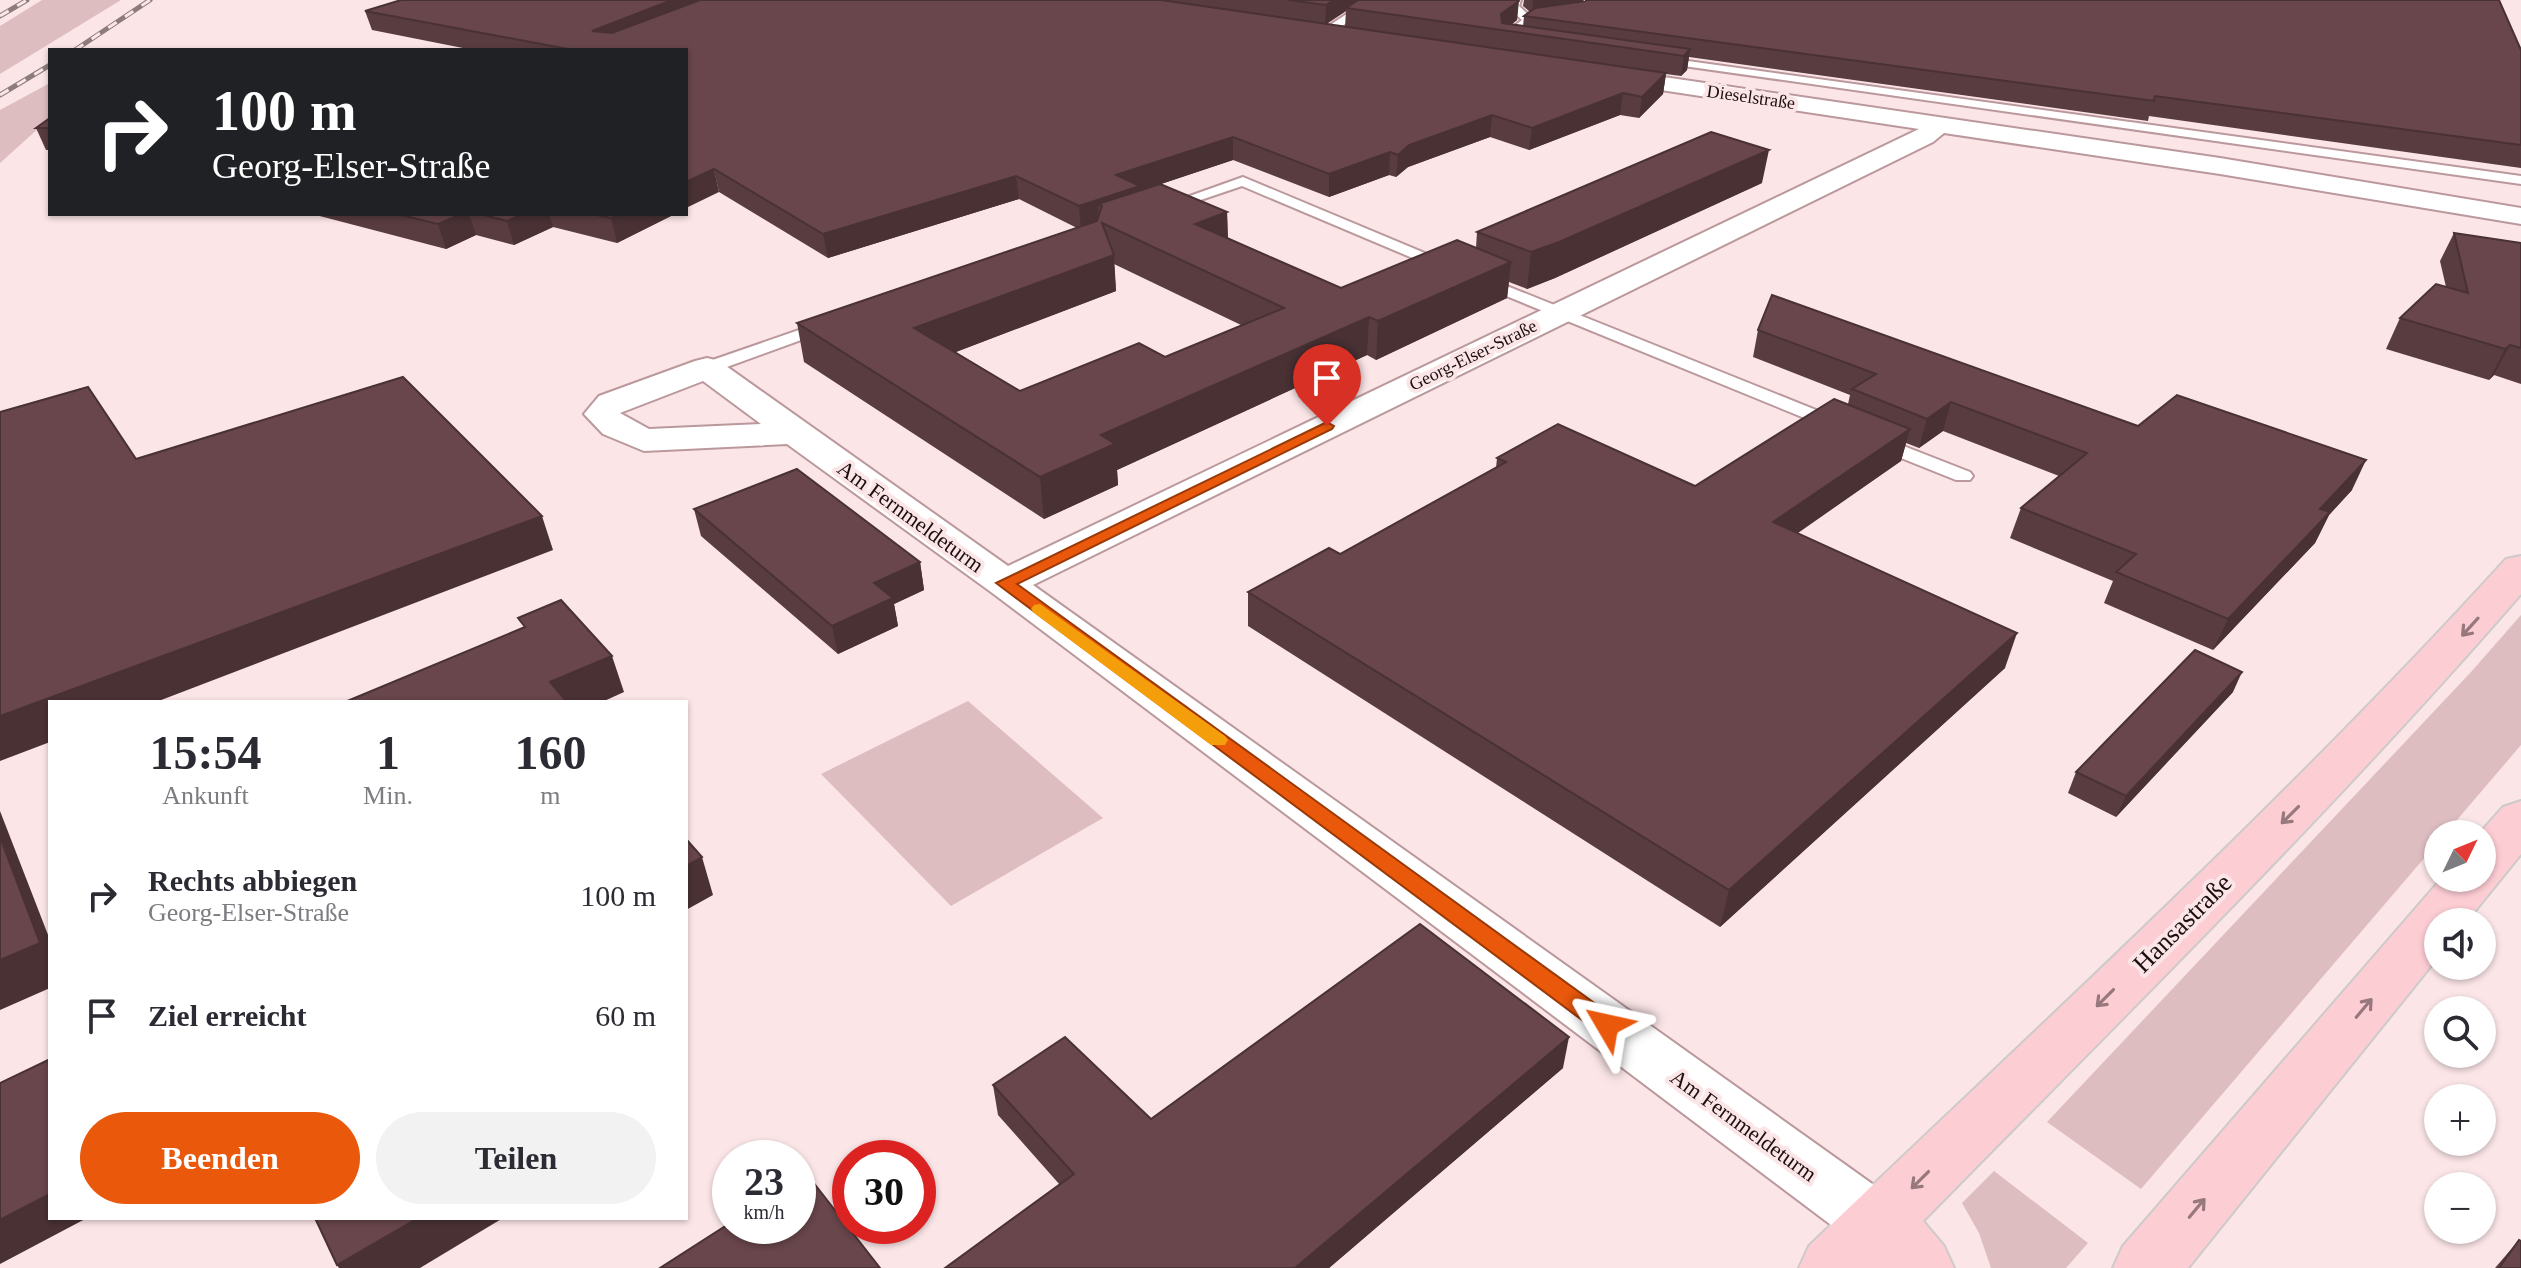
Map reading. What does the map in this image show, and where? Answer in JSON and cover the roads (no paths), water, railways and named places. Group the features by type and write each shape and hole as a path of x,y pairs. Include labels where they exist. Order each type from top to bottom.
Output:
{"main road":[{"name":"Hansastraße","path":"1833,1268 1899,1246 2521,568"},
{"path":"2496,849 2521,819"},
{"path":"2147,1268 2460,892"}],"street":[{"path":"1317,32 1355,38"},
{"path":"1489,58 1520,51"},
{"name":"Dieselstraße","path":"1592,73 2406,195 2521,216"},
{"name":"Georg-Elser-Straße","path":"1005,583 1924,137 1939,125"},
{"name":"Dieselstraße","path":"2406,195 2521,205"},
{"path":"707,368 611,403 601,414 615,427 644,440 703,440 795,433"},
{"name":"Am Fernmeldeturm","path":"707,368 1005,583 1899,1246"}],"lane":[{"path":"1317,32 1375,0"},
{"path":"1516,0 1513,7 1529,20"},
{"path":"1520,51 1505,38 1529,20 1545,18"},
{"path":"1646,58 2521,180"},
{"path":"1153,212 1243,181 1963,476"},
{"path":"707,368 840,321"}],"railway":[{"path":"0,16 27,0"},
{"path":"78,48 150,0"},
{"path":"0,95 48,66"}]}
